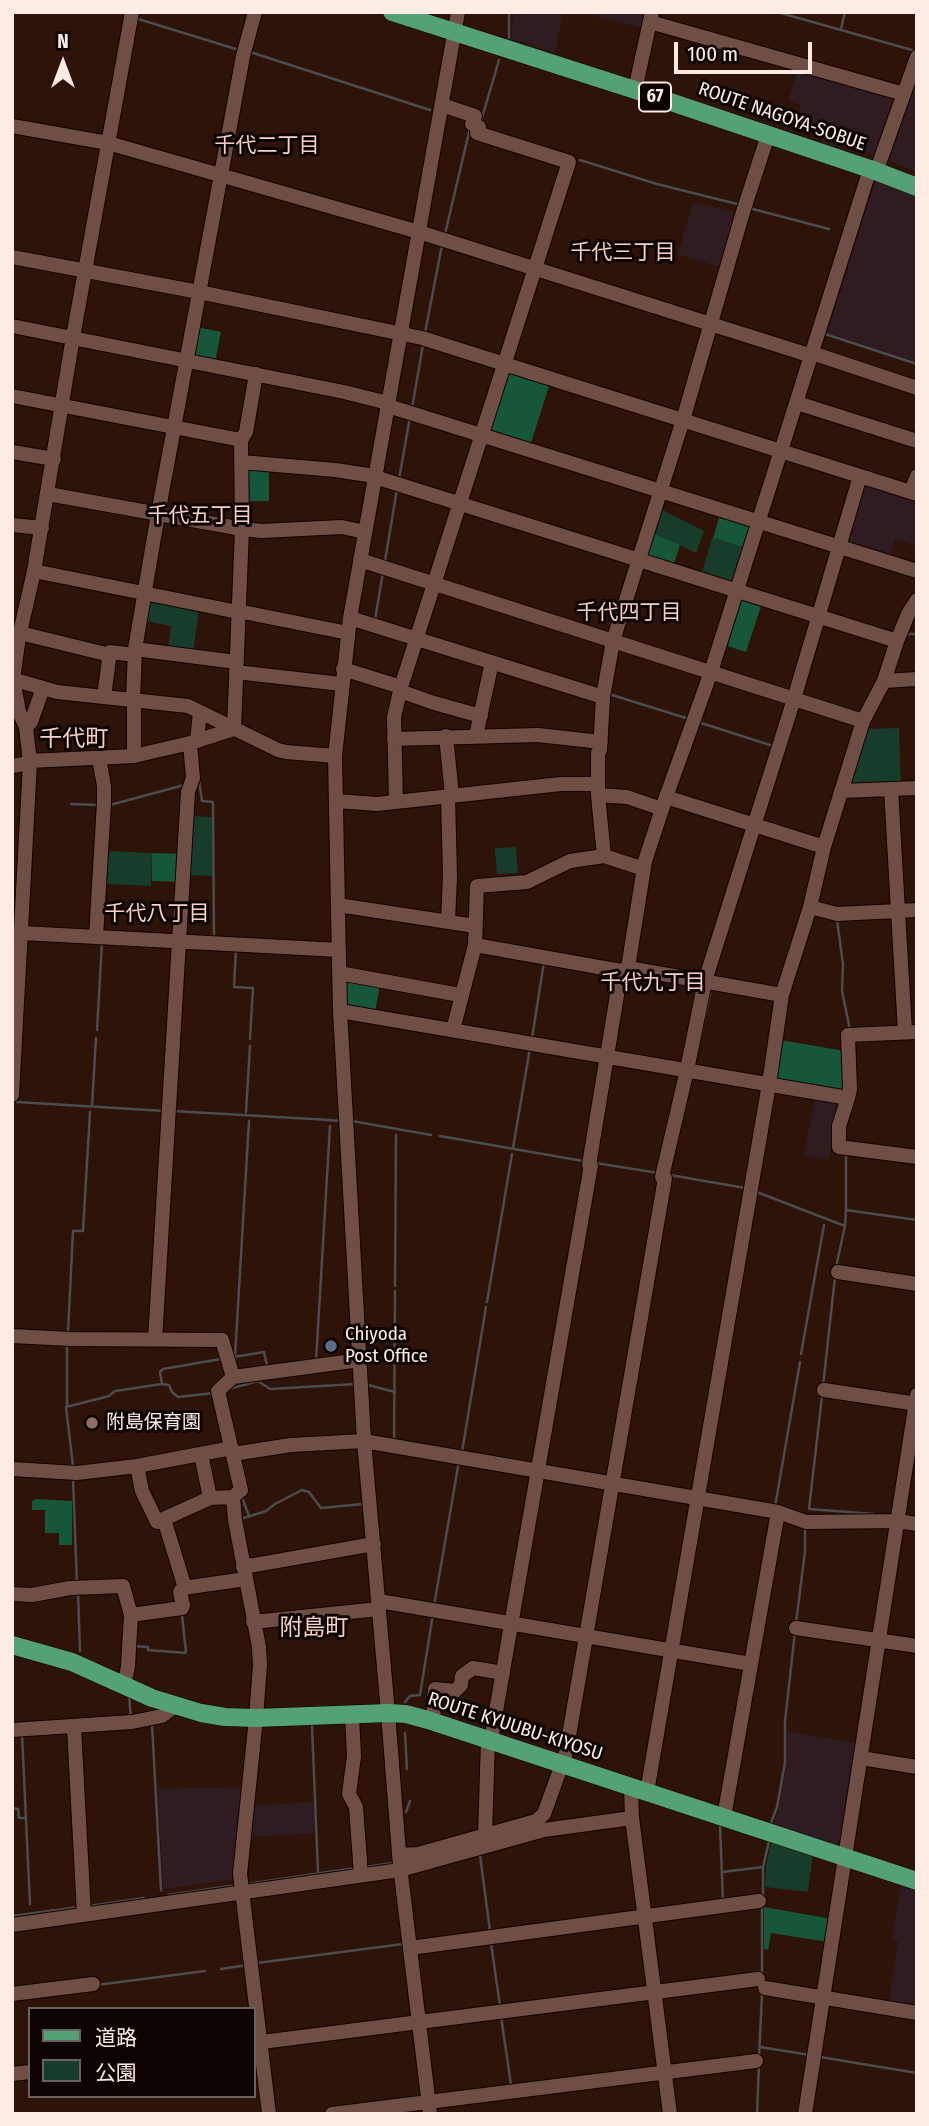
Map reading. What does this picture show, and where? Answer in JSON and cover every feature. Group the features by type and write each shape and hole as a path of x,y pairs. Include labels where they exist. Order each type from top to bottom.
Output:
{"main road":[{"name":"ROUTE NAGOYA-SOBUE","path":"392,12 635,90 917,187"},
{"name":"ROUTE KYUUBU-KIYOSU","path":"12,1644 72,1662 174,1707 225,1717 388,1713 406,1714 433,1721 917,1881"}],"street":[{"path":"12,1094 22,933 18,910 30,762 13,679 132,12"},
{"path":"134,756 135,652 243,56 255,12"},
{"path":"430,2108 399,1862 364,1441 340,1011 335,756 349,625 458,12"},
{"path":"635,90 651,17 904,94"},
{"path":"486,1841 490,1740 607,1056 644,869 664,803 711,672 873,170 917,57"},
{"path":"396,802 394,717 400,689 569,162 477,133 479,127 472,124 475,116 442,105"},
{"path":"12,126 108,143 419,233 917,388"},
{"path":"604,856 598,790 598,753 603,697 613,641 768,135"},
{"path":"12,257 422,338 914,493 917,476"},
{"path":"12,326 256,374 388,405 917,571"},
{"path":"234,729 242,529 241,440 246,432 256,374"},
{"path":"12,396 241,440"},
{"path":"797,402 917,441"},
{"path":"12,452 54,459"},
{"path":"241,462 335,470 375,477 898,640"},
{"path":"486,1841 540,1819 566,1753 615,1484 663,1178 705,981 794,699 860,476"},
{"path":"48,494 242,529 262,531 342,527 365,532"},
{"path":"12,525 42,528"},
{"path":"360,561 863,721"},
{"path":"34,571 238,612 349,625 416,639 603,697"},
{"path":"670,2114 632,1818 671,1651 782,995 863,721 884,681 908,614 917,600"},
{"path":"20,633 110,654 135,652 341,684"},
{"path":"104,697 110,654"},
{"path":"476,736 492,662"},
{"path":"343,669 434,703 481,716"},
{"path":"13,679 57,692 188,706 286,752 335,756"},
{"path":"884,681 917,679"},
{"path":"20,723 31,722 44,688"},
{"path":"155,1339 188,792 193,778 193,742 200,712"},
{"path":"12,766 30,762 134,756 234,729"},
{"path":"394,738 538,735 601,742"},
{"path":"446,736 450,796 447,922"},
{"path":"96,937 104,802 99,758"},
{"path":"336,801 396,802 561,784 664,803 754,825 824,847"},
{"path":"841,791 917,788"},
{"path":"891,789 898,911 911,1032 848,1035 850,1089 839,1126 839,1147 917,1157"},
{"path":"453,1030 475,945 477,886 527,882 570,861 604,856 644,869"},
{"path":"338,905 475,926"},
{"path":"810,907 837,914 917,910"},
{"path":"22,933 339,950"},
{"path":"475,945 782,995"},
{"path":"339,973 460,995"},
{"path":"340,1011 848,1098"},
{"path":"838,1272 917,1284"},
{"path":"12,1336 222,1340 233,1377"},
{"path":"137,1466 142,1491 157,1522 210,1498 233,1497 241,1490 218,1391 233,1377 360,1360"},
{"path":"805,2114 916,1401 824,1390"},
{"path":"12,1469 77,1473 137,1466 201,1454 291,1444 364,1441 778,1512 806,1522 898,1521 917,1524"},
{"path":"201,1454 210,1498"},
{"path":"233,1497 260,1665 241,1887 253,2007"},
{"path":"724,1817 778,1512"},
{"path":"164,1519 185,1588"},
{"path":"131,1615 182,1608 180,1592 185,1588 373,1544"},
{"path":"12,1594 32,1595 71,1588 123,1586 131,1615 124,1686"},
{"path":"253,1622 379,1605 512,1623 751,1664"},
{"path":"796,1628 917,1646"},
{"path":"433,1721 435,1689 455,1691 461,1685 462,1676 473,1668 503,1673"},
{"path":"12,1730 132,1722 162,1716 174,1707"},
{"path":"352,1715 354,1756 349,1794 356,1807 361,1870"},
{"path":"74,1727 84,1909"},
{"path":"861,1758 917,1767"},
{"path":"12,1925 84,1909 361,1870 486,1841 632,1818"},
{"path":"410,1948 759,1901"},
{"path":"269,2114 257,2043 655,1992 761,1983 824,1997 917,2012"},
{"path":"12,1994 93,1984"},
{"path":"332,2114 430,2108 756,2061"}],"shaded area":[{"path":"513,12 563,12 555,53 512,39"},
{"path":"580,12 648,12 644,29"},
{"path":"798,69 897,96 879,157 859,149 822,145 822,139 794,129 801,105 788,101"},
{"path":"917,76 917,172 887,160"},
{"path":"875,181 917,196 917,362 827,333"},
{"path":"693,202 735,212 738,217 723,268 678,254"},
{"path":"865,482 917,499 917,546 895,539 889,558 847,545"},
{"path":"815,1097 837,1101 839,1104 828,1160 804,1155"},
{"path":"787,1731 861,1744 844,1848 773,1825 787,1763"},
{"path":"245,1787 236,1879 163,1889 158,1789"},
{"path":"314,1802 315,1833 248,1837 252,1806"},
{"path":"901,1882 917,1887 917,2008 889,2003 898,1942 892,1940"}],"green space":[{"path":"197,327 221,332 215,362 196,358 192,353"},
{"path":"511,371 550,383 530,446 491,433 488,428 506,373"},
{"path":"248,467 269,468 269,501 244,501"},
{"path":"658,508 704,531 696,553 651,532"},
{"path":"720,515 750,525 746,548 713,538"},
{"path":"651,532 680,545 673,567 647,559 644,553"},
{"path":"712,538 746,548 735,582 730,585 701,576"},
{"path":"744,598 762,603 746,652 724,645 738,601"},
{"path":"153,600 199,609 193,653 168,649 171,626 145,621 148,604"},
{"path":"899,728 901,786 847,784 864,729"},
{"path":"190,816 212,817 213,876 187,875"},
{"path":"516,847 518,873 497,874 495,848"},
{"path":"110,851 152,853 151,886 107,884"},
{"path":"152,853 181,854 180,882 152,881"},
{"path":"347,978 380,984 375,1013 350,1009 347,1004"},
{"path":"780,1040 845,1051 846,1089 841,1092 776,1081"},
{"path":"32,1501 72,1501 72,1545 59,1545 59,1533 45,1533 45,1510 32,1510"},
{"path":"772,1839 813,1853 808,1892 765,1887"},
{"path":"764,1907 832,1919 828,1942 771,1933 768,1950 764,1949"}],"waterway":[{"path":"509,12 509,38"},
{"path":"777,12 912,50"},
{"path":"841,29 845,12"},
{"path":"135,18 239,50"},
{"path":"250,52 430,110"},
{"path":"481,121 499,60"},
{"path":"445,234 470,128"},
{"path":"580,160 657,184 741,205"},
{"path":"749,208 829,229"},
{"path":"425,333 442,245"},
{"path":"825,334 917,364"},
{"path":"412,408 423,345 421,344"},
{"path":"399,479 410,417"},
{"path":"385,561 397,489"},
{"path":"375,620 383,572"},
{"path":"908,634 917,634"},
{"path":"609,694 689,719"},
{"path":"698,722 773,746"},
{"path":"199,781 202,801 213,802 214,939"},
{"path":"110,805 184,785"},
{"path":"71,804 98,805"},
{"path":"837,920 843,964 842,991 850,1030"},
{"path":"97,1030 102,942"},
{"path":"236,949 234,987 253,988 250,1039"},
{"path":"532,1038 544,962"},
{"path":"700,1039 710,994"},
{"path":"92,1106 96,1038"},
{"path":"246,1112 250,1046"},
{"path":"513,1148 530,1048"},
{"path":"17,1102 165,1111"},
{"path":"173,1111 312,1119"},
{"path":"68,1332 73,1231 83,1231 90,1112"},
{"path":"314,1119 341,1121"},
{"path":"235,1356 249,1121"},
{"path":"352,1121 431,1135"},
{"path":"316,1361 330,1126"},
{"path":"395,1286 396,1135"},
{"path":"440,1136 583,1161"},
{"path":"487,1302 512,1154"},
{"path":"846,1154 846,1210"},
{"path":"596,1163 658,1173"},
{"path":"670,1175 745,1188"},
{"path":"754,1191 845,1226 846,1210 917,1220"},
{"path":"801,1354 824,1225"},
{"path":"836,1267 845,1226"},
{"path":"823,1386 835,1277"},
{"path":"394,1441 395,1291"},
{"path":"462,1452 486,1307"},
{"path":"67,1345 67,1405"},
{"path":"234,1357 264,1352 267,1366"},
{"path":"162,1384 160,1372 163,1369 221,1359"},
{"path":"775,1507 800,1362"},
{"path":"229,1389 258,1381 270,1389 356,1384"},
{"path":"71,1466 66,1407 109,1396 115,1391 162,1384 169,1385 178,1397 214,1393"},
{"path":"368,1385 395,1392"},
{"path":"822,1396 809,1509 874,1514"},
{"path":"434,1606 459,1461"},
{"path":"73,1479 77,1584"},
{"path":"244,1518 266,1511 302,1490 309,1492 321,1508 363,1504"},
{"path":"242,1497 249,1516"},
{"path":"796,1623 805,1551 805,1527"},
{"path":"78,1592 80,1651"},
{"path":"405,1702 410,1696 420,1695 433,1614"},
{"path":"133,1646 186,1653 182,1615"},
{"path":"771,1823 777,1807 785,1763 785,1721 795,1632"},
{"path":"129,1697 131,1718"},
{"path":"152,1724 161,1890"},
{"path":"312,1725 318,1872"},
{"path":"405,1733 407,1769"},
{"path":"22,1735 30,1904"},
{"path":"406,1812 410,1801"},
{"path":"12,1808 18,1809 19,1818 25,1818"},
{"path":"720,1825 723,1902"},
{"path":"763,1896 763,1867 769,1841"},
{"path":"480,1855 490,1931"},
{"path":"365,1867 393,1863"},
{"path":"722,1872 763,1867"},
{"path":"247,1884 355,1868"},
{"path":"168,1895 237,1885"},
{"path":"89,1906 144,1898"},
{"path":"762,1906 762,1977"},
{"path":"12,1916 79,1907"},
{"path":"491,1943 500,2006"},
{"path":"257,1963 403,1944"},
{"path":"221,1969 247,1965"},
{"path":"97,1985 205,1971"},
{"path":"759,2057 762,1994"},
{"path":"501,2016 511,2085"},
{"path":"760,2047 810,2055"},
{"path":"820,2057 917,2073"},
{"path":"757,2114 759,2064"}],"place":[{"name":"Chiyoda Post Office","path":"331,1346"},
{"name":"附島保育園","path":"92,1423"}],"district":[{"name":"千代二丁目","path":"267,146"},
{"name":"千代三丁目","path":"623,253"},
{"name":"千代五丁目","path":"200,516"},
{"name":"千代四丁目","path":"629,613"},
{"name":"千代町","path":"74,740"},
{"name":"千代八丁目","path":"157,914"},
{"name":"千代九丁目","path":"653,983"},
{"name":"附島町","path":"314,1629"}]}
